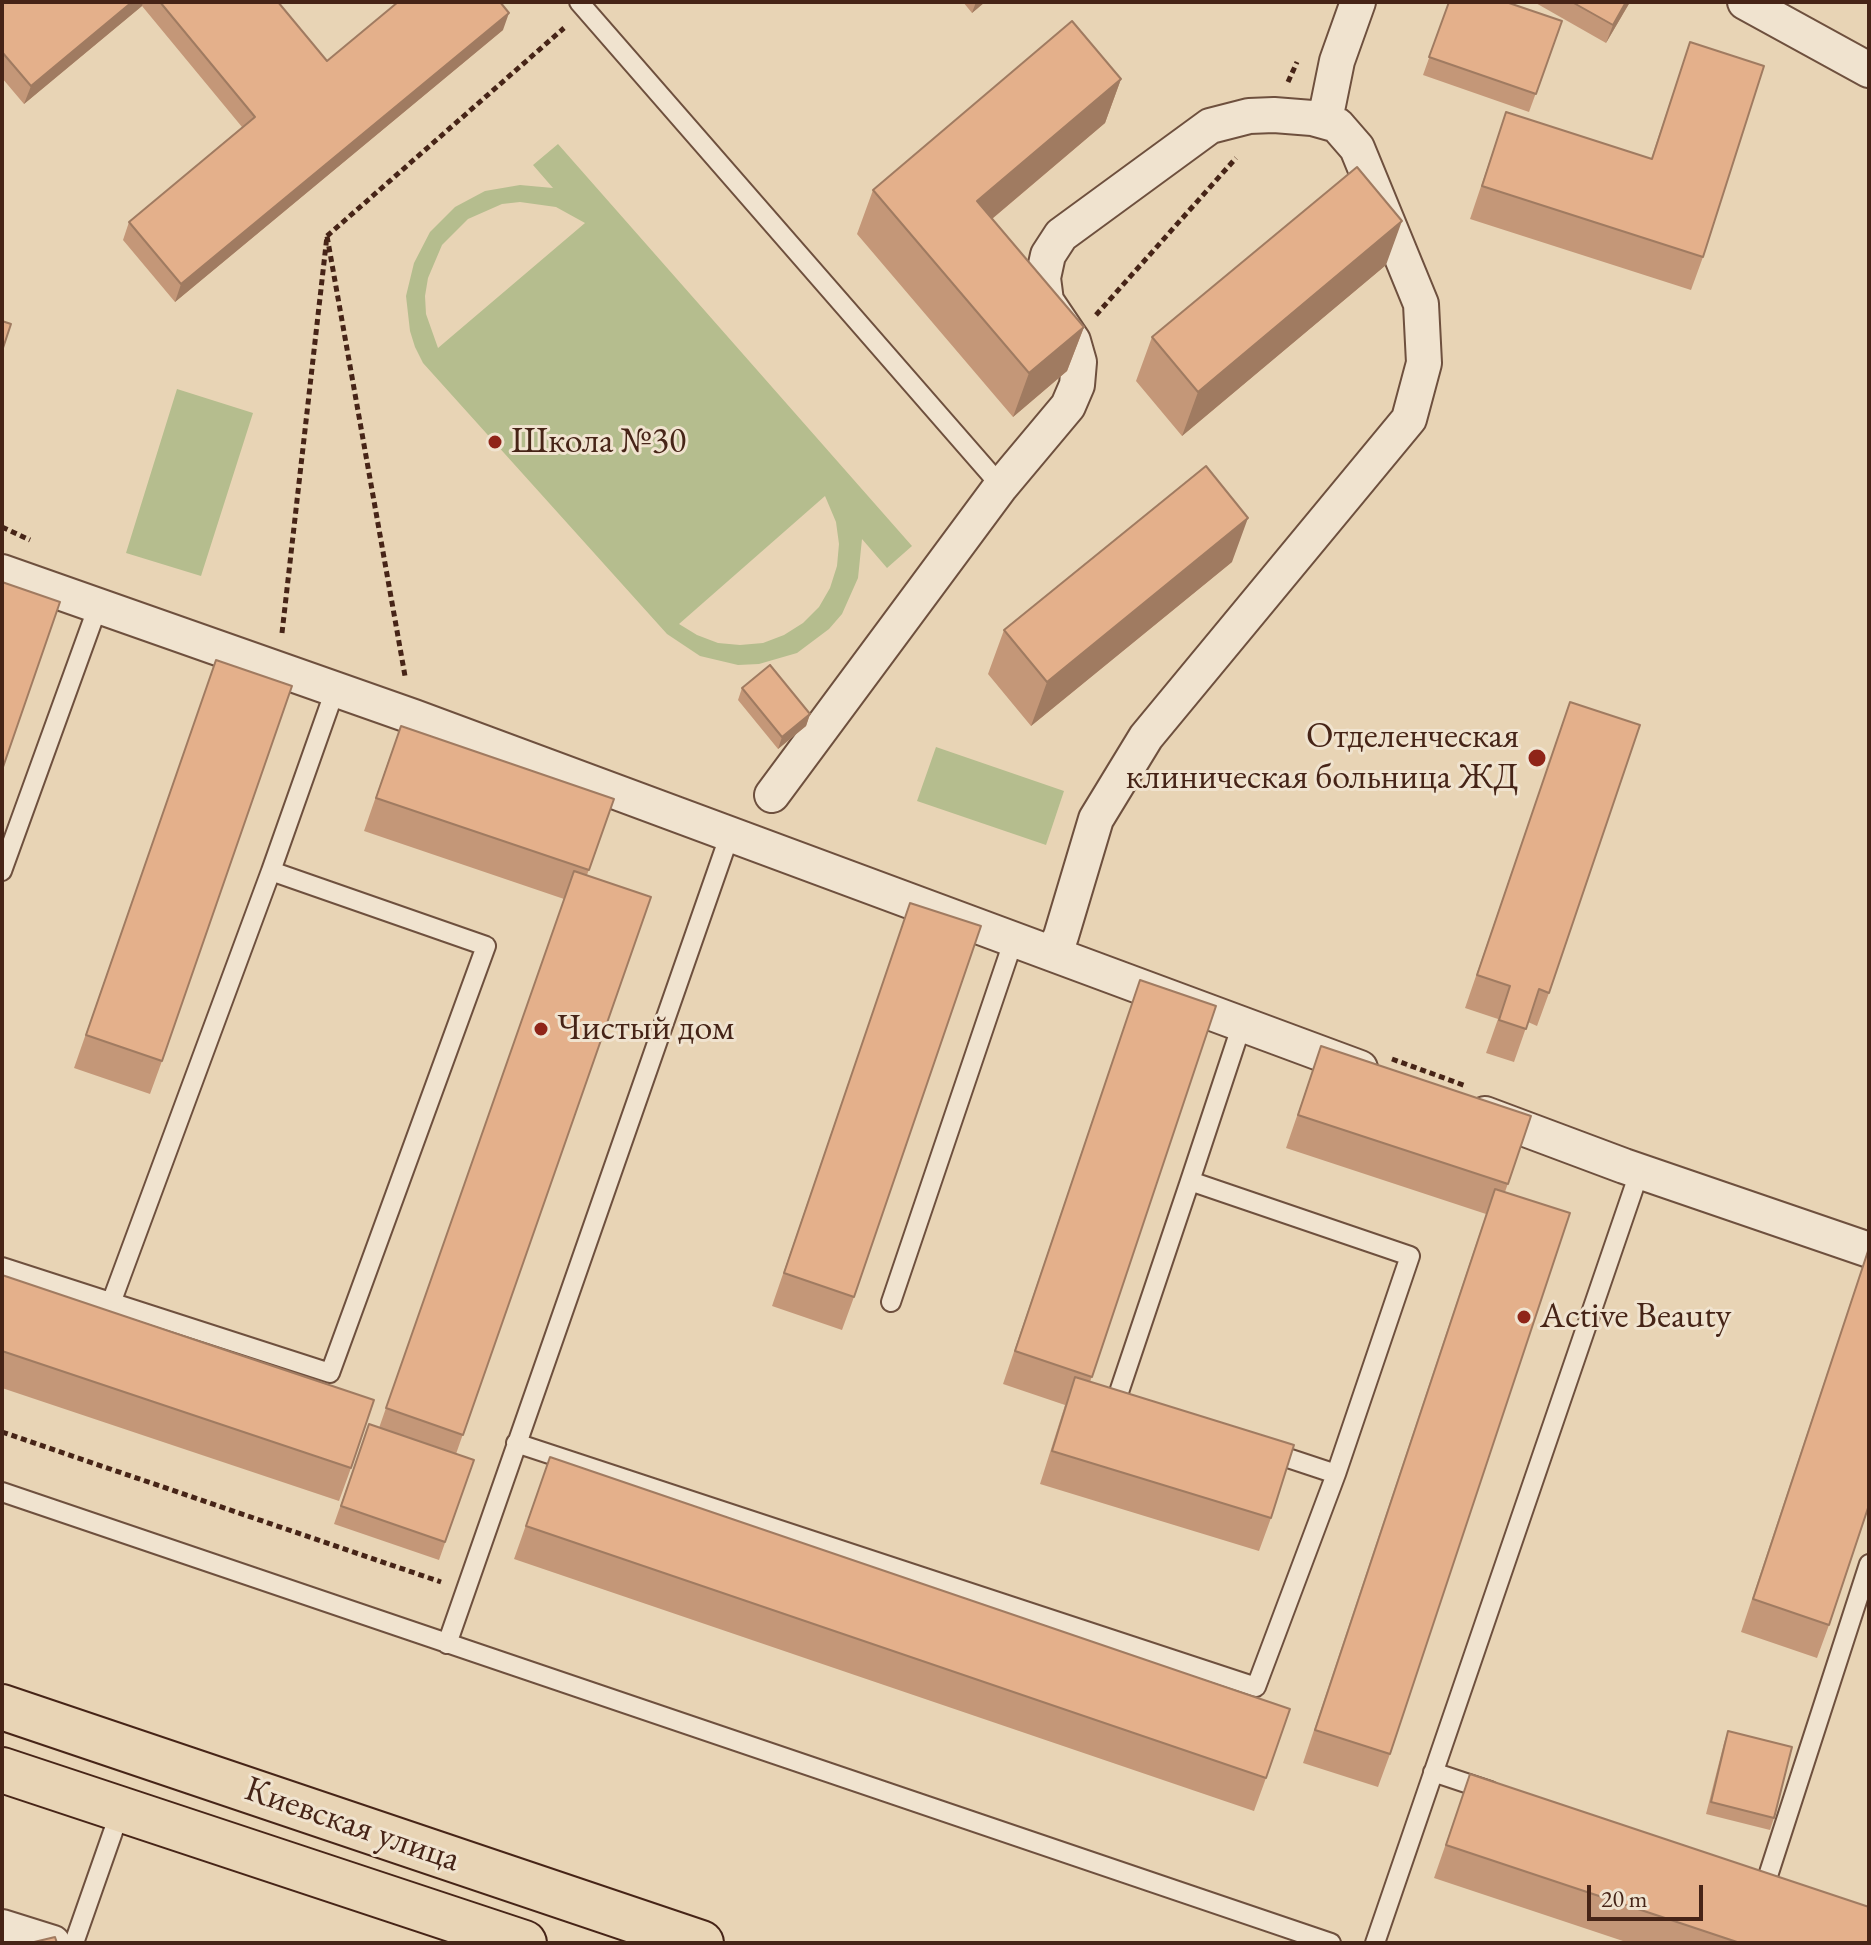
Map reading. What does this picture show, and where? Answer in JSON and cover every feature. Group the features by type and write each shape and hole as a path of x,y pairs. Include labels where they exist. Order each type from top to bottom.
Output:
{"main road":[{"name":"Киевская улица","path":"2,1707 701,1943"},
{"name":"Киевская улица","path":"2,1770 524,1943"}],"street":[{"path":"1325,120 1337,61 1358,2"},
{"path":"1745,2 1869,70"},
{"path":"772,795 1001,486 1068,406 1077,385 1079,362 1073,341 1046,301 1043,278 1048,255 1061,235 1210,126 1249,116 1274,115 1325,120 1337,125 1357,148 1421,304 1424,363 1409,419 1146,737 1096,819 1053,954"},
{"path":"2,572 730,834 1392,1080"},
{"path":"1450,1101 1869,1250"},
{"path":"2,1927 53,1943"}],"lane":[{"path":"582,6 1001,486"},
{"path":"2,871 98,606"},
{"path":"111,1303 335,690"},
{"path":"447,1644 730,834"},
{"path":"2,1267 330,1373 486,946 271,871"},
{"path":"891,1302 1014,939"},
{"path":"1242,1024 1116,1401 1336,1474"},
{"path":"1375,1943 1640,1170"},
{"path":"516,1443 1256,1687 1336,1474 1410,1256 1190,1181"},
{"path":"2,1492 1331,1943"},
{"path":"1766,1882 1869,1564"},
{"path":"1433,1772 1509,1797"},
{"path":"74,1943 121,1809"}],"path":[{"path":"281,641 327,236 582,6"},
{"path":"1073,341 1274,115"},
{"path":"327,236 407,689"},
{"path":"2,1432 465,1590"}],"green space":[{"path":"558,144 912,546 887,568 862,539 858,578 842,614 829,629 797,653 759,664 738,665 700,656 667,634 423,363 410,331 406,296 414,263 430,232 455,207 485,191 520,185 553,188 533,165","holes":["520,202 556,207 585,223 438,348 426,314 425,296 428,278 442,245 468,219 502,204","825,496 836,522 839,544 837,566 830,588 819,607 803,623 763,643 740,645 718,643 679,624"]},
{"path":"177,389 253,413 201,576 126,553"},
{"path":"936,747 1064,791 1046,845 917,801"}],"building":[{"path":"2,2 132,2 31,86 2,52"},
{"path":"160,2 278,2 327,61 398,2 500,2 509,13 181,284 129,222 255,117"},
{"path":"1449,2 1506,2 1562,21 1536,94 1429,57"},
{"path":"1572,2 1626,2 1613,25"},
{"path":"1072,21 1121,79 977,201 1084,327 1029,373 873,190"},
{"path":"1690,42 1764,66 1703,257 1482,186 1506,112 1652,159"},
{"path":"1357,167 1402,221 1198,392 1152,337"},
{"path":"2,321 11,324 2,351"},
{"path":"1206,466 1248,518 1047,682 1004,630"},
{"path":"2,582 60,602 2,770"},
{"path":"216,660 292,686 162,1061 86,1035"},
{"path":"770,665 810,714 782,737 742,688"},
{"path":"1570,702 1640,725 1549,993 1539,989 1526,1029 1499,1020 1510,986 1477,975"},
{"path":"401,726 614,799 589,870 376,798"},
{"path":"574,871 651,897 463,1435 386,1408"},
{"path":"910,903 981,926 854,1297 784,1273"},
{"path":"1140,980 1216,1006 1092,1377 1015,1351"},
{"path":"1321,1046 1531,1116 1508,1184 1298,1115"},
{"path":"1495,1189 1570,1213 1390,1754 1315,1730"},
{"path":"1869,1248 1869,1505 1829,1625 1753,1599"},
{"path":"2,1275 374,1400 351,1468 2,1351"},
{"path":"1075,1377 1294,1445 1271,1518 1052,1451"},
{"path":"369,1424 474,1460 445,1542 341,1506"},
{"path":"550,1457 1290,1709 1266,1778 526,1526"},
{"path":"1728,1731 1792,1747 1774,1818 1711,1802"},
{"path":"1470,1774 1869,1907 1869,1943 1740,1943 1446,1845"},
{"path":"55,1937 57,1943 30,1943"}],"place":[{"name":"Школа №30","path":"495,442"},
{"name":"Отделенческая клиническая больница ЖД","path":"1537,758"},
{"name":"Чистый дом","path":"541,1029"},
{"name":"Active Beauty","path":"1524,1317"}]}
